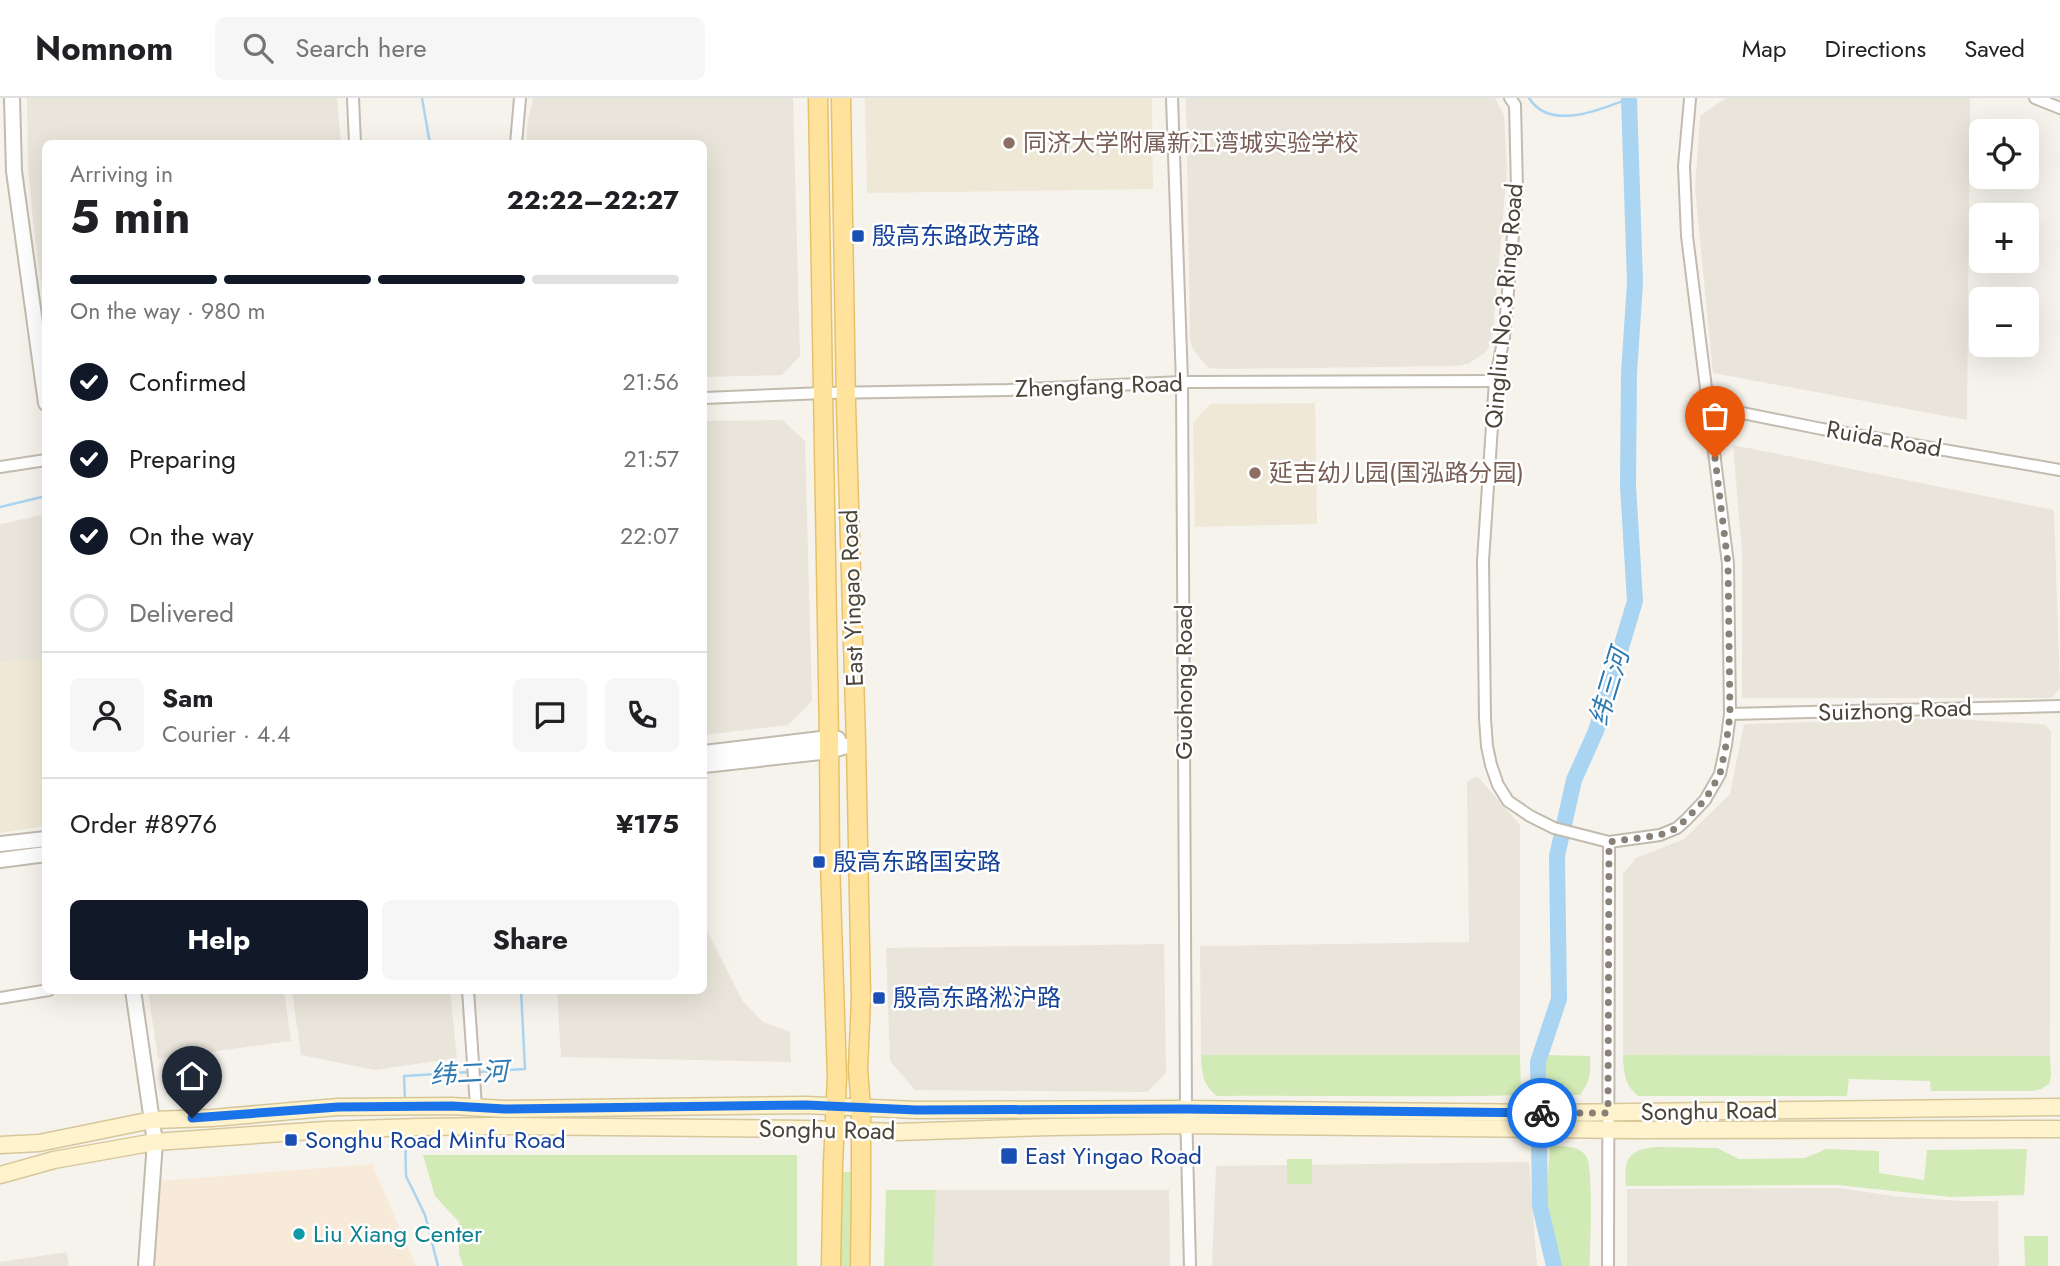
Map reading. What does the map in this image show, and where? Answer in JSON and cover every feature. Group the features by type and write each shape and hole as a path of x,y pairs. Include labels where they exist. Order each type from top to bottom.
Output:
{"main road":[{"name":"East Yingao Road","path":"818,98 830,862 837,1077 831,1266"},
{"name":"East Yingao Road","path":"841,98 861,999 858,1069 861,1131 860,1266"},
{"name":"Songhu Road","path":"0,1145 39,1143 152,1120 212,1118 338,1107 505,1109 806,1105 1187,1117 1551,1121 1608,1113 2060,1107"},
{"name":"Songhu Road","path":"0,1175 54,1160 155,1142 325,1130 476,1126 835,1129 897,1132 1050,1127 1187,1117"},
{"name":"Songhu Road","path":"1551,1121 1608,1130 2060,1129"},
{"path":"0,1153 39,1143"},
{"path":"0,1170 54,1160"}],"street":[{"path":"12,98 14,171 42,374"},
{"path":"353,98 355,140"},
{"path":"516,140 520,98"},
{"name":"Guohong Road","path":"1172,98 1182,382 1190,1266"},
{"name":"Qingliu No.3 Ring Road","path":"1510,98 1515,105 1517,189 1504,337 1494,381 1483,561 1485,719 1491,765 1508,802 1554,828 1609,842 1660,835 1677,828 1686,820 1705,800 1720,774 1730,715 1728,564 1686,236 1684,166 1690,99"},
{"path":"2035,98 2060,108"},
{"name":"Zhengfang Road","path":"707,398 1007,390 1182,382 1494,381"},
{"name":"Ruida Road","path":"1709,406 1822,429 2060,470"},
{"path":"0,467 42,461"},
{"name":"Suizhong Road","path":"1730,715 2060,706"},
{"path":"707,753 856,743"},
{"path":"707,764 830,744"},
{"path":"0,844 42,839"},
{"path":"1608,1266 1609,842"},
{"path":"0,860 42,855"},
{"path":"0,998 42,991"},
{"path":"134,994 155,1142 146,1266"},
{"path":"468,994 476,1126"}],"shaded area":[{"path":"27,98 337,98 341,140 42,140 42,289 28,166"},
{"path":"533,98 793,98 800,356 782,375 707,377 707,140 527,140"},
{"name":"同济大学附属新江湾城实验学校","path":"865,98 1152,98 1153,189 867,193"},
{"path":"1186,98 1495,98 1504,115 1507,171 1492,341 1486,352 1468,364 1454,366 1209,368 1193,349 1190,340"},
{"path":"1726,98 1970,98 1967,420 1713,373 1695,189 1700,116"},
{"name":"延吉幼儿园(国泓路分园)","path":"1315,403 1317,524 1195,527 1193,423 1202,412 1211,404"},
{"path":"782,420 805,441 812,701 788,725 707,735 707,421"},
{"path":"1733,445 2054,510 2060,688 2052,698 1742,698 1742,552"},
{"path":"42,515 42,657 0,663 0,524"},
{"path":"42,657 42,826 0,833 0,663"},
{"path":"1937,718 2046,725 2051,732 2050,1056 1623,1055 1623,874 1636,858 1684,839 1730,794 1744,724"},
{"path":"1477,776 1520,825 1520,1055 1201,1055 1200,946 1469,942 1467,782"},
{"path":"707,931 742,1000 763,1022 790,1032 791,1062 561,1057 557,994 707,994"},
{"path":"1164,944 1166,1073 1147,1092 915,1090 890,1061 886,948"},
{"path":"148,994 284,994 291,1041 158,1059"},
{"path":"292,994 450,994 457,1058 375,1070 301,1055"},
{"path":"1529,1162 1537,1266 1212,1266 1216,1166"},
{"path":"372,1164 416,1266 153,1266 160,1181"},
{"path":"1839,1188 1900,1197 1998,1201 1999,1266 1627,1266 1627,1189"},
{"path":"936,1190 1169,1190 1170,1266 933,1266"},
{"path":"67,1252 69,1266 0,1266 0,1262"}],"green space":[{"path":"1201,1055 1520,1055 1521,1095 1217,1096 1204,1078"},
{"path":"1544,1055 1590,1056 1589,1077 1580,1095 1549,1095"},
{"path":"1623,1055 2050,1056 2051,1076 2049,1084 2032,1091 1931,1091 1930,1081 1849,1079 1847,1096 1638,1096 1626,1078"},
{"path":"1550,1146 1575,1148 1586,1156 1591,1191 1590,1266 1562,1266 1546,1204"},
{"path":"1657,1147 1717,1148 1739,1159 1805,1158 1826,1149 1879,1151 1879,1173 1924,1180 1927,1150 2027,1149 2024,1195 1950,1197 1837,1185 1626,1186 1626,1168 1630,1157 1640,1150"},
{"path":"423,1155 797,1155 797,1266 463,1266 459,1254 459,1222 435,1196"},
{"path":"1287,1159 1312,1159 1312,1184 1287,1184"},
{"path":"840,1172 851,1172 851,1266 838,1266 841,1225"},
{"path":"886,1190 936,1190 933,1266 884,1266"},
{"path":"2024,1236 2048,1236 2048,1266 2025,1266"}],"waterway":[{"name":"纬二河","path":"422,98 429,140"},
{"path":"1529,98 1538,108 1563,116 1591,112 1630,98"},
{"name":"纬三河","path":"1554,1266 1540,1206 1538,1062 1559,999 1557,856 1574,780 1596,731 1635,601 1628,486 1629,374 1635,282 1629,99"},
{"path":"0,507 42,497"},
{"name":"纬二河","path":"478,1072 525,1069 521,994"},
{"name":"纬二河","path":"405,1101 404,1076 471,1072"},
{"name":"纬二河","path":"405,1132 406,1176 425,1215 438,1266"}],"way so far":[{"path":"1542,1113 1608,1113 1609,842 1660,835 1677,828 1705,800 1720,774 1730,715 1728,564 1715,458"}],"place":[{"name":"同济大学附属新江湾城实验学校","path":"1009,143"},
{"name":"殷高东路政芳路","path":"858,236"},
{"name":"延吉幼儿园(国泓路分园)","path":"1255,473"},
{"name":"殷高东路国安路","path":"819,862"},
{"name":"殷高东路淞沪路","path":"879,998"},
{"name":"Songhu Road Minfu Road","path":"291,1140"},
{"name":"East Yingao Road","path":"1009,1156"},
{"name":"Liu Xiang Center","path":"299,1234"}],"route":[{"path":"192,1118 338,1107 452,1106 505,1109 806,1105 916,1110 1186,1109 1542,1113"}]}
